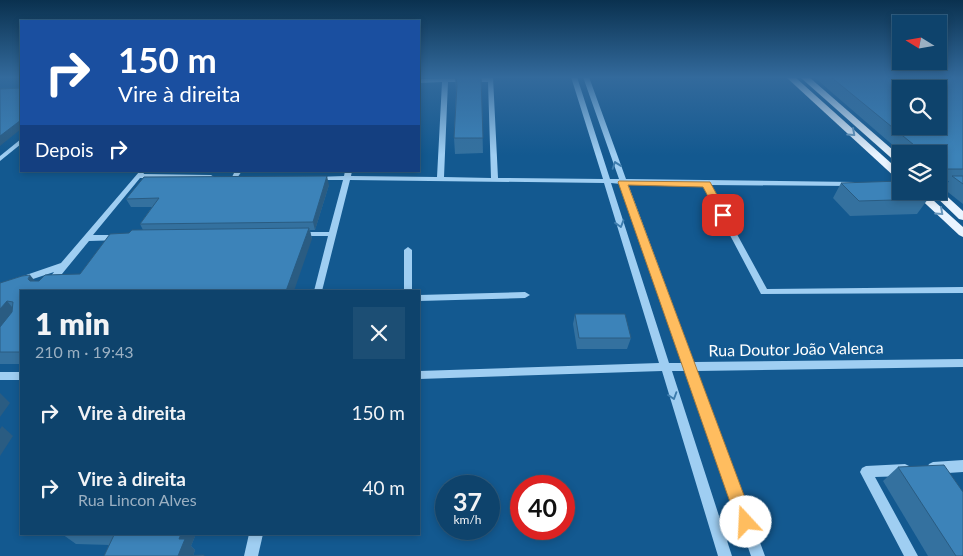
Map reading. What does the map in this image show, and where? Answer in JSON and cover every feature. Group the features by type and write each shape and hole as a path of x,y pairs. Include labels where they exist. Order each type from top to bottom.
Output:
{"main road":[{"path":"819,103 892,169"},
{"path":"834,103 892,154"},
{"path":"927,200 963,233"},
{"path":"945,200 963,217"}],"street":[{"path":"440,180 445,103"},
{"path":"491,103 495,180"},
{"path":"582,103 725,556"},
{"path":"595,103 758,556"},
{"path":"0,159 20,142"},
{"path":"44,290 140,174 216,177"},
{"path":"226,177 237,174 245,177"},
{"path":"318,290 349,175"},
{"path":"310,178 349,175 440,180 862,184"},
{"path":"706,184 764,292 963,290"},
{"path":"947,185 963,185"},
{"path":"293,234 333,234"},
{"path":"87,238 125,238"},
{"path":"408,250 408,290"},
{"path":"0,287 65,265"},
{"path":"420,298 525,295"},
{"name":"Rua Doutor João Valenca","path":"420,375 664,367 963,363"},
{"path":"0,376 20,376"},
{"path":"911,556 866,472 963,466"},
{"path":"251,556 256,535"}],"building":[{"path":"0,103 20,103 20,121 0,136"},
{"path":"456,103 482,103 483,138 454,138"},
{"path":"863,103 892,103 892,127"},
{"path":"947,103 963,103 963,169 947,169 947,145 914,145 902,135 947,135"},
{"path":"327,176 313,222 140,224 159,198 126,199 144,177"},
{"path":"952,176 963,176 963,184"},
{"path":"892,181 894,200 859,201 841,183"},
{"path":"309,228 286,290 20,290 20,352 0,352 0,327 12,312 13,302 7,301 0,309 0,283 30,275 28,279 30,281 39,281 45,275 80,274 110,234 129,233 132,230"},
{"path":"575,314 625,314 631,338 579,338"},
{"path":"944,465 963,492 963,556 956,556 898,467"},
{"path":"114,535 181,535 179,539 185,539 178,556 104,556"}],"route":[{"path":"723,215 706,184 622,182 746,522"}]}
